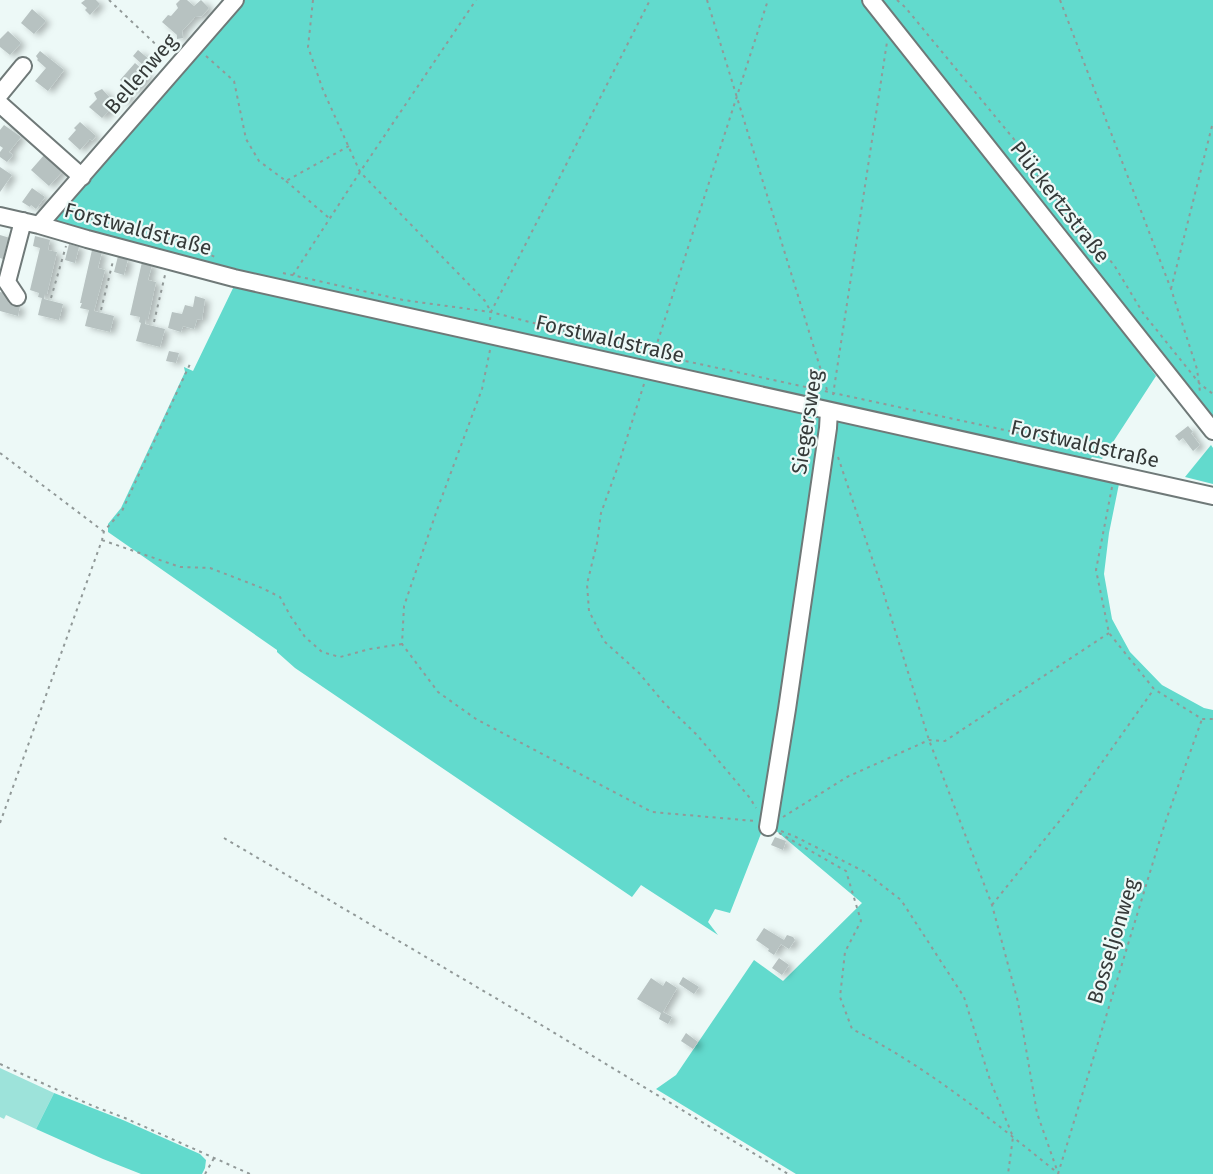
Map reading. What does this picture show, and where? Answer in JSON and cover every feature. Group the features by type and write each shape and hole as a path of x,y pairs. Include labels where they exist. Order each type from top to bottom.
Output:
{"street":[{"name":"Bellenweg","path":"31,223 53,208 82,177 235,0"},
{"name":"Plückertzstraße","path":"871,0 1213,431"},
{"path":"0,94 23,66"},
{"path":"0,104 82,177"},
{"name":"Forstwaldstraße","path":"0,216 234,278 1213,496"},
{"path":"17,297 7,282 31,223"},
{"name":"Siegersweg","path":"768,827 829,411"}],"path":[{"path":"109,0 178,66"},
{"path":"313,0 309,47 323,90 360,172 485,301 491,312"},
{"path":"293,275 476,0"},
{"path":"491,312 650,0"},
{"path":"707,0 827,392"},
{"path":"756,808 697,735 664,703 639,673 604,641 589,611 587,584 597,543 601,513 768,0"},
{"path":"897,0 1022,149 1034,172 1114,265 1143,313 1200,384 1213,394"},
{"path":"1061,1 1171,290 1197,369 1200,384 1200,414"},
{"name":"Siegersweg","path":"829,411 834,394 890,24"},
{"path":"195,46 234,81 246,139 259,161 286,180 330,219"},
{"path":"1171,290 1213,122"},
{"path":"286,180 349,146"},
{"path":"53,208 207,253 223,261"},
{"path":"51,298 69,234"},
{"path":"101,310 117,246"},
{"path":"154,322 169,261"},
{"path":"283,273 403,300 491,312 653,354 1037,437 1049,444 1078,450 1088,467"},
{"path":"491,336 482,389 404,606 402,644 438,692 476,719 652,812 760,822 846,872 861,921 845,952 840,997 852,1029 884,1045 955,1092 1058,1174"},
{"path":"0,824 104,531 122,511 190,364"},
{"path":"835,449 882,588 929,740 992,904 1018,1002 1037,1113 1058,1174"},
{"path":"0,453 104,531"},
{"path":"1114,473 1096,570 1109,633 1154,689 1202,719 1213,719"},
{"path":"102,540 180,567 210,568 271,592 280,597 291,618 305,637 322,652 340,657 402,644"},
{"path":"768,827 847,777 929,740 945,741 1109,633"},
{"path":"992,904 1069,809 1154,689"},
{"name":"Bosseljonweg","path":"1058,1174 1165,824 1202,719"},
{"path":"768,827 794,836 866,872 901,900 964,997 990,1080 1013,1137 1008,1174"},
{"path":"224,838 788,1174"},
{"path":"0,1064 250,1174"},
{"path":"206,1174 214,1157"}],"shaded area":[{"path":"242,0 864,0 1150,361 1148,365 1156,376 1102,459 1092,457 1088,462 296,288 50,221"},
{"path":"878,0 1213,0 1213,421"},
{"path":"235,284 822,414 762,831 730,913 715,909 708,922 718,935 641,885 632,897 295,668 277,650 108,532 108,524 121,508 185,372 184,367 193,371"},
{"path":"833,416 1120,479 1109,533 1104,574 1112,619 1130,652 1162,685 1204,708 1213,710 1213,1174 796,1174 656,1089 676,1075 754,960 783,981 862,903 774,829"},
{"path":"1211,445 1213,448 1213,484 1185,477"},
{"path":"0,1068 54,1093 36,1129 6,1115 4,1119 0,1117"},
{"path":"54,1093 200,1154 206,1160 202,1174 141,1174 36,1129"}],"building":[{"path":"85,0 96,0 100,4 90,15 81,3"},
{"path":"180,0 187,0 194,6 201,0 209,8 202,16 195,17 182,31 183,38 177,39 177,35 162,22 178,8 176,4"},
{"path":"32,9 46,21 34,34 21,23"},
{"path":"8,31 21,43 10,55 0,47 0,39"},
{"path":"138,50 150,60 144,66 133,56"},
{"path":"40,51 64,70 48,91 35,81 46,68 37,60 36,56"},
{"path":"135,63 149,75 134,92 120,80"},
{"path":"122,88 131,96 124,104 118,92"},
{"path":"102,89 116,104 102,118 89,107 97,99 94,93"},
{"path":"80,122 96,136 80,150 68,139"},
{"path":"4,125 21,137 9,152 13,155 7,162 0,157 3,148 0,146 0,130"},
{"path":"45,154 64,170 49,186 31,170"},
{"path":"0,167 12,175 0,192"},
{"path":"32,188 45,197 36,209 22,202"},
{"path":"0,235 10,238 3,259 0,258"},
{"path":"35,236 50,240 48,250 57,252 44,299 63,304 59,320 38,315 42,298 38,297 39,293 30,290 40,248 33,246"},
{"path":"69,244 79,247 75,263 65,260"},
{"path":"92,250 102,252 98,268 105,270 94,311 114,316 110,332 85,326 89,310 80,308"},
{"path":"118,256 128,259 124,275 114,272"},
{"path":"142,262 152,265 148,280 156,282 145,324 165,329 160,347 136,341 141,323 139,322 140,317 130,315"},
{"path":"0,292 11,294 8,303 20,306 18,316 0,311"},
{"path":"195,296 205,299 202,320 197,319 194,329 183,326 181,332 168,328 172,312 182,314 185,305 193,307"},
{"path":"169,351 179,353 176,363 166,361"},
{"path":"1188,426 1200,445 1193,451 1183,438 1179,441 1175,436"},
{"path":"775,837 786,841 783,850 771,845"},
{"path":"764,928 784,940 787,935 795,940 789,949 781,944 774,955 756,940"},
{"path":"779,958 789,965 782,975 772,968"},
{"path":"683,977 699,987 694,994 679,984"},
{"path":"651,978 663,986 666,981 677,988 663,1012 672,1017 668,1024 659,1019 661,1013 637,999"},
{"path":"686,1033 698,1042 693,1049 681,1041"}]}
